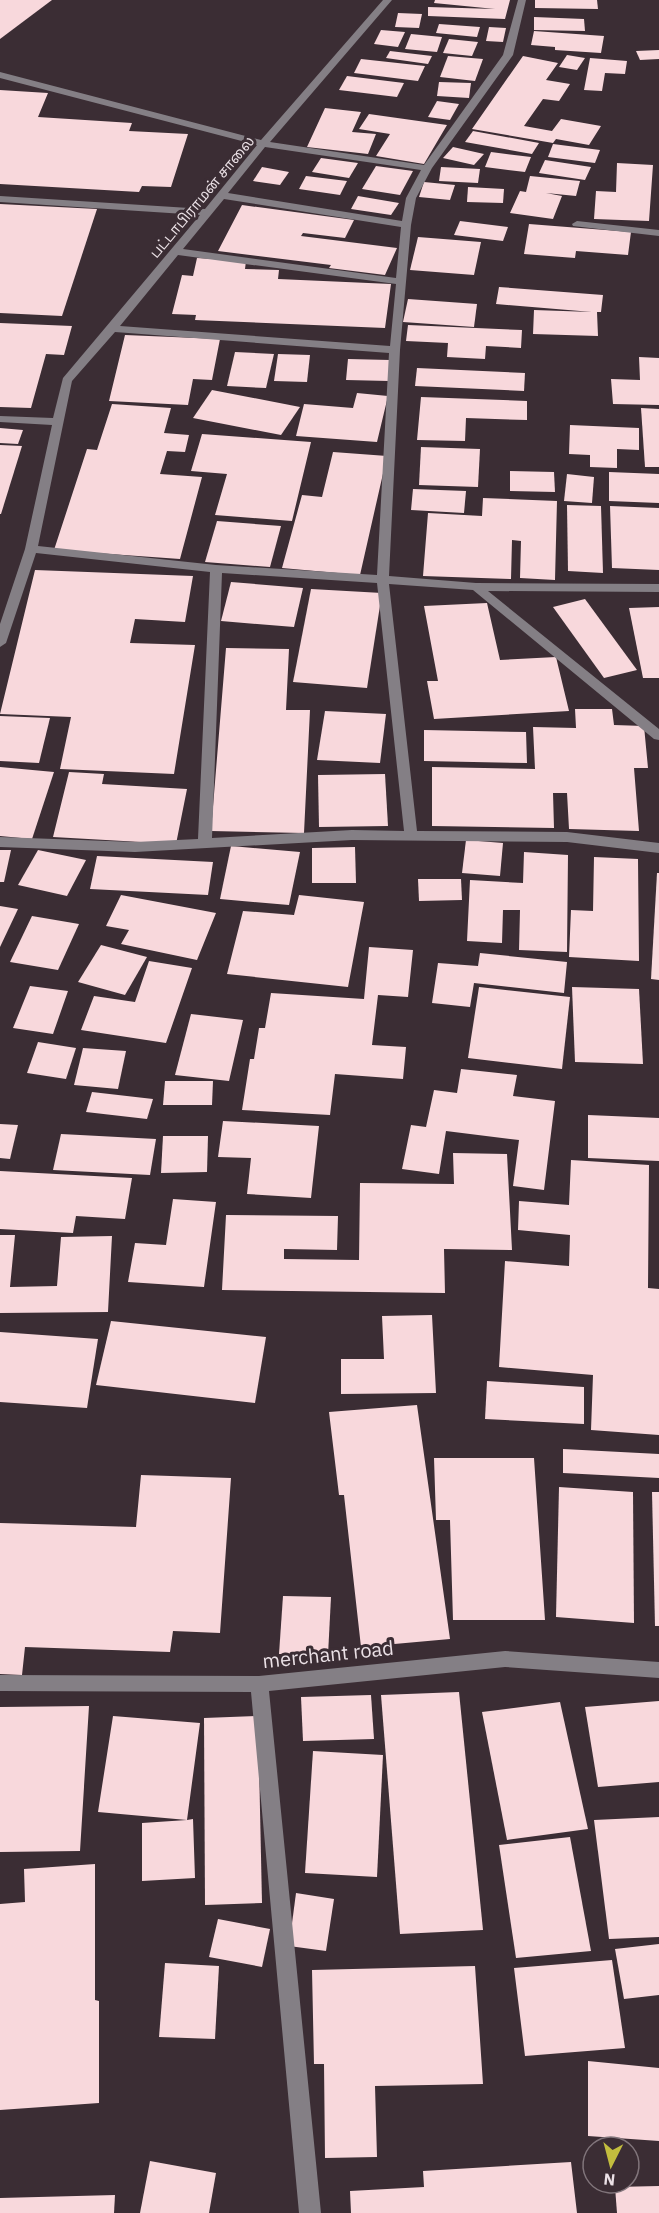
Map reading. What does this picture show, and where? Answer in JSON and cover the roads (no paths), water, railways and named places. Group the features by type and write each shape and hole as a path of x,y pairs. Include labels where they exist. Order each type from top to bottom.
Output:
{"street":[{"name":"பட்டாபிராமன் சாலை","path":"0,643 31,549 56,422 67,380 112,329 262,144 388,0"},
{"path":"411,836 383,580 395,350 406,225 411,198 427,168 508,55 522,0"},
{"path":"0,75 262,144 427,168"},
{"path":"220,195 406,225"},
{"path":"0,199 206,212"},
{"path":"577,224 659,233"},
{"path":"174,251 402,282"},
{"path":"112,329 395,350"},
{"path":"0,419 56,422"},
{"path":"31,549 216,570 476,587 659,588"},
{"path":"205,843 216,570"},
{"path":"476,587 659,736"},
{"path":"0,842 135,847 352,835 567,837 659,848"},
{"name":"merchant road","path":"0,1683 259,1684 505,1659 659,1670"},
{"path":"259,1684 310,2213"}]}
